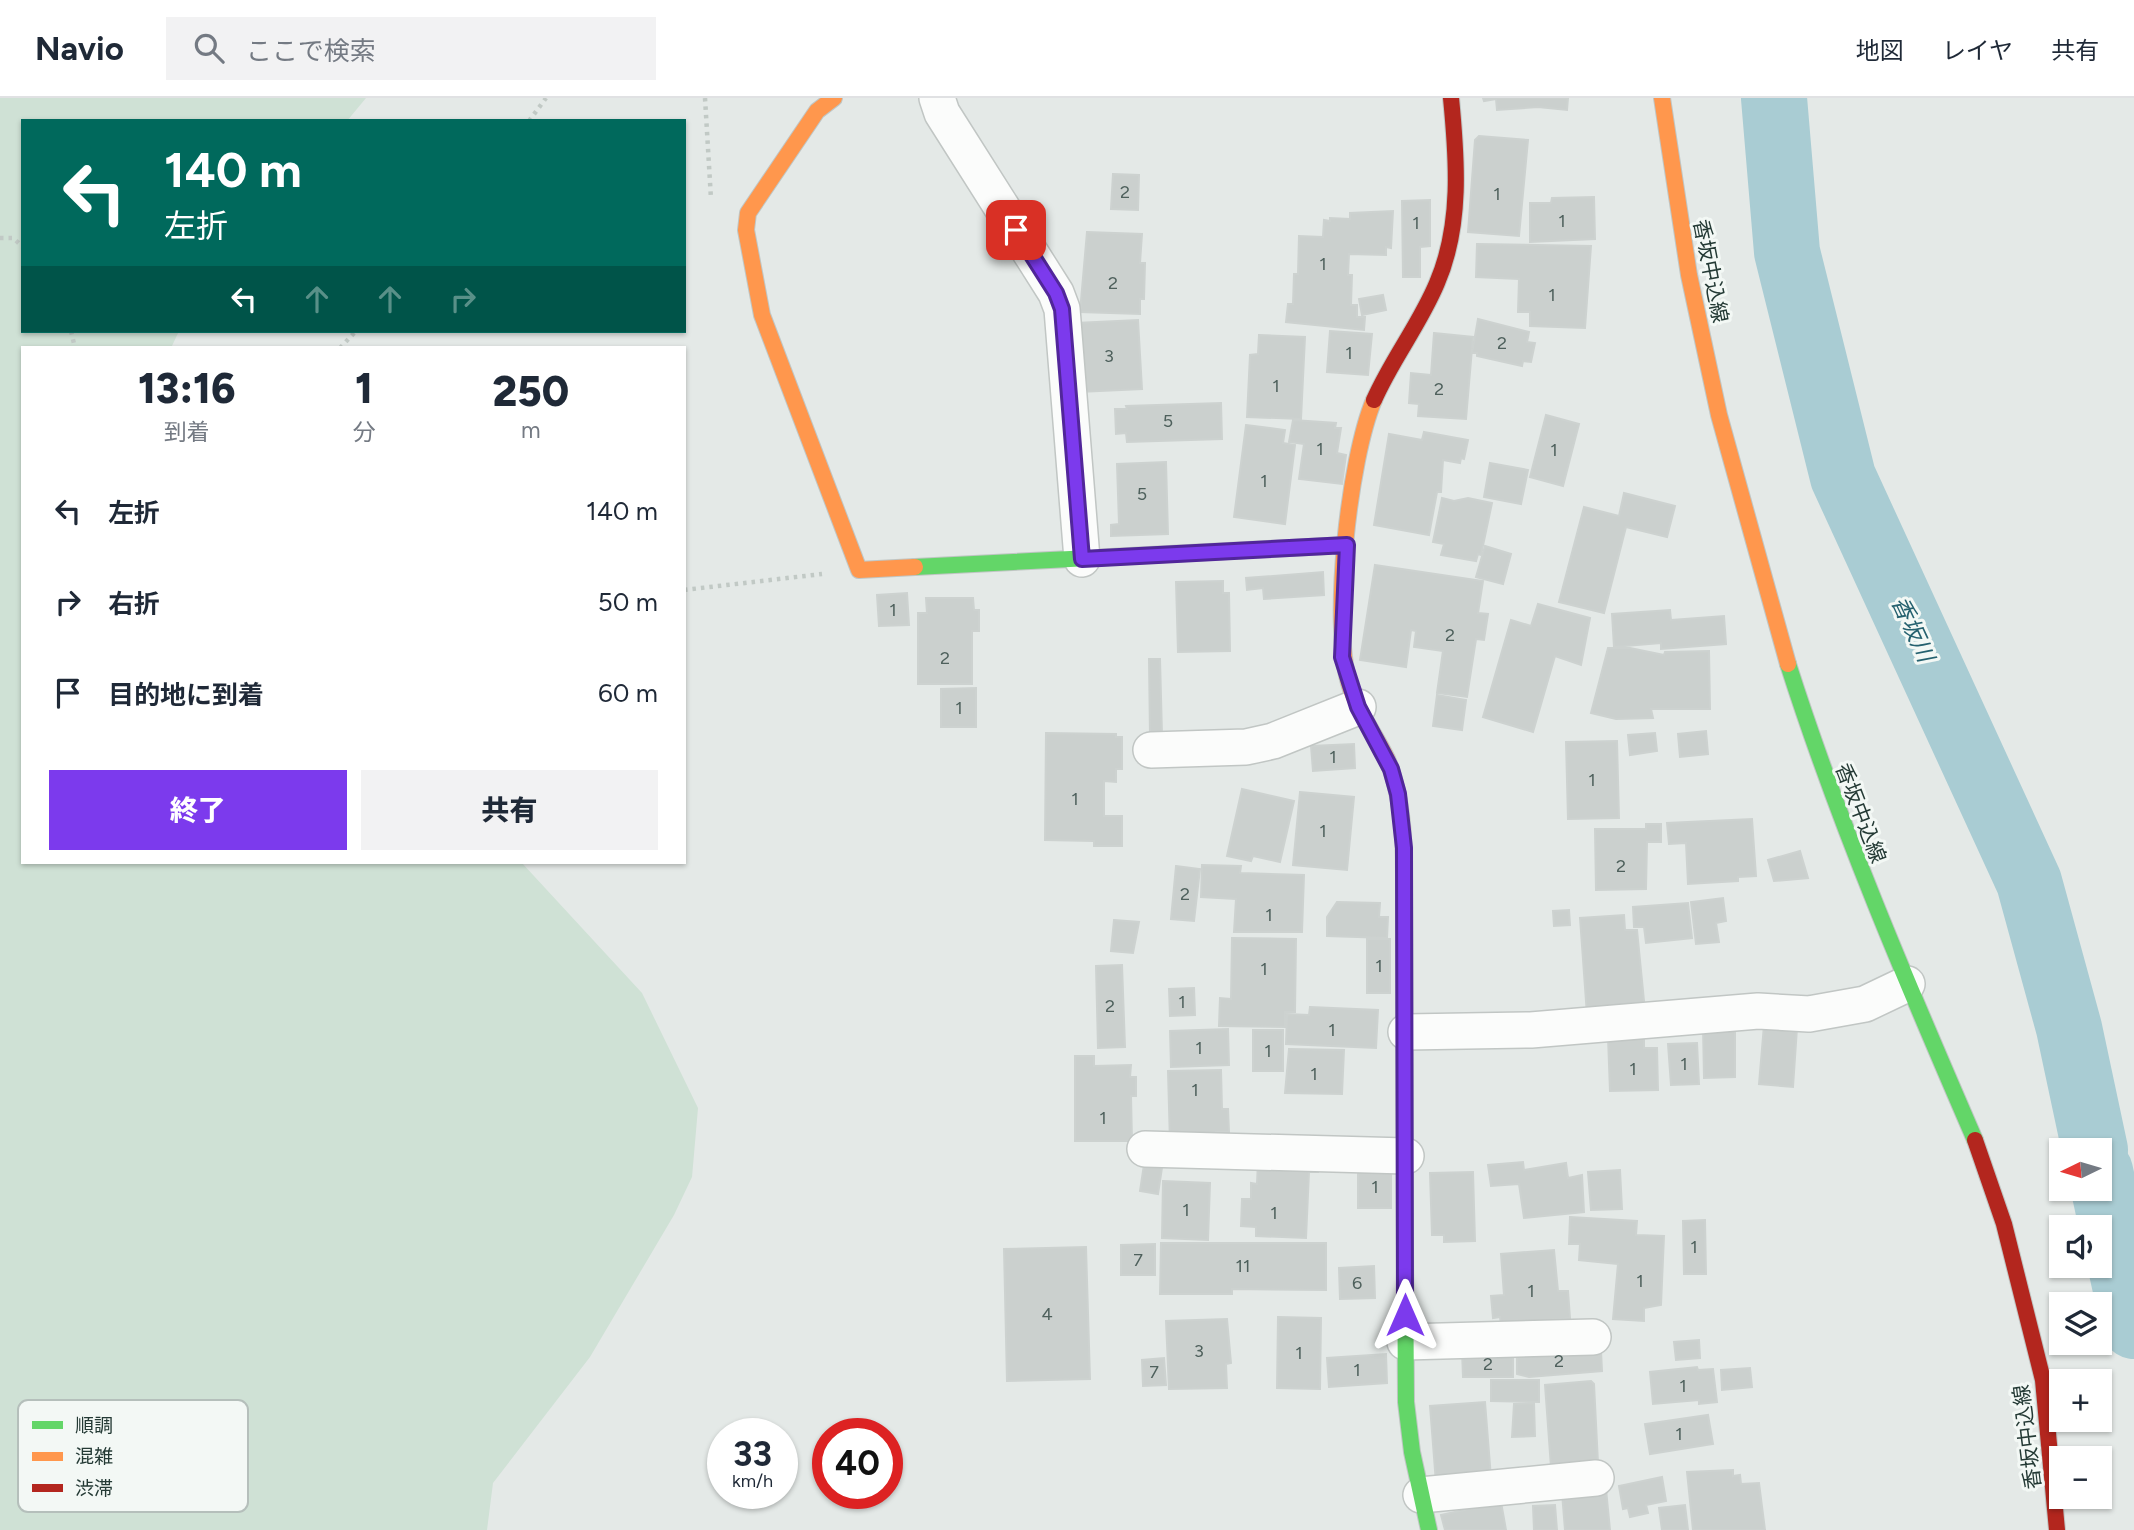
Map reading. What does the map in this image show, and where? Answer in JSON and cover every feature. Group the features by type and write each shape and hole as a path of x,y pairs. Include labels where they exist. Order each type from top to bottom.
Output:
{"street":[{"path":"834,98 817,111 748,213 746,230 762,315 859,570 1347,545"},
{"path":"937,98 942,113 1056,293 1062,309 1082,559"},
{"path":"1429,1530 1406,1402 1404,848 1398,794 1391,769 1358,707 1342,657 1347,545 1367,416 1387,372 1428,304 1451,246 1457,172 1451,98"},
{"name":"香坂中込線","path":"1662,98 1689,275 1719,415 1782,646 1821,768 1907,984 1972,1131 2004,1224 2043,1380 2057,1530"},
{"path":"1151,750 1218,750 1255,745 1273,741 1358,707"},
{"path":"1406,1032 1531,1030 1758,1011 1809,1014 1865,1004 1907,984"},
{"path":"1145,1149 1406,1156"},
{"path":"1405,1342 1592,1337"},
{"path":"1421,1494 1596,1478"}],"path":[{"path":"531,119 546,98"},
{"path":"705,98 712,220 720,231 746,230"},
{"path":"0,238 13,237 21,245"},
{"path":"342,346 354,333"},
{"path":"686,590 798,577"}],"green space":[{"path":"0,98 366,98 349,119 21,119 21,333 178,333 172,346 21,346 21,864 523,864 642,993 698,1108 692,1177 674,1215 590,1357 493,1483 487,1530 0,1530"}],"building":[{"path":"1483,98 1568,98 1567,110 1538,107 1497,110 1496,99 1484,101"},
{"path":"1479,136 1528,140 1519,236 1468,232 1475,140"},
{"path":"1113,174 1139,175 1138,210 1111,209"},
{"path":"1594,197 1595,239 1530,242 1530,203 1551,203 1552,198"},
{"path":"1430,200 1430,246 1420,247 1420,277 1403,277 1402,201"},
{"path":"1393,211 1391,248 1386,247 1386,255 1349,254 1348,275 1352,275 1351,305 1357,305 1357,317 1365,317 1364,330 1286,322 1288,304 1293,304 1294,274 1298,274 1299,236 1323,237 1324,220 1330,221 1330,218 1350,219 1350,213"},
{"path":"1087,232 1142,234 1140,263 1145,263 1144,299 1140,299 1140,314 1080,312"},
{"path":"1477,244 1591,246 1585,328 1530,326 1530,312 1518,312 1519,279 1476,277"},
{"path":"1383,295 1386,310 1362,315 1359,299"},
{"path":"1478,319 1529,332 1527,342 1535,343 1531,362 1523,361 1522,366 1472,353"},
{"path":"1138,320 1142,389 1079,392 1076,323"},
{"path":"1330,331 1372,334 1368,375 1327,372"},
{"path":"1434,333 1473,337 1466,419 1418,416 1419,404 1409,403 1411,373 1431,375"},
{"path":"1259,335 1305,337 1301,419 1247,417 1250,355 1258,354"},
{"path":"1221,403 1222,439 1127,442 1126,433 1116,434 1115,409 1127,409 1126,406"},
{"path":"1546,415 1579,424 1563,486 1530,477"},
{"path":"1293,420 1336,423 1335,428 1341,428 1337,453 1346,455 1342,484 1299,479 1304,444 1289,442"},
{"path":"1246,425 1285,430 1283,443 1295,445 1285,524 1234,517"},
{"path":"1424,432 1468,440 1464,459 1461,458 1460,463 1443,460 1441,492 1437,492 1429,535 1374,525 1389,434 1422,440"},
{"path":"1166,462 1168,534 1111,536 1111,525 1119,524 1117,464"},
{"path":"1490,463 1528,470 1521,504 1484,497"},
{"path":"1624,493 1675,506 1667,537 1626,527 1604,613 1559,602 1584,507 1619,516"},
{"path":"1442,498 1454,501 1468,498 1492,503 1481,555 1478,554 1476,561 1441,555 1444,544 1433,542"},
{"path":"1485,546 1511,554 1503,584 1476,577"},
{"path":"1375,565 1483,581 1478,613 1488,614 1484,640 1476,639 1467,697 1437,693 1443,651 1414,647 1416,631 1411,630 1406,667 1360,660"},
{"path":"1323,572 1324,595 1264,599 1263,588 1247,590 1246,578"},
{"path":"1223,581 1223,593 1229,593 1230,651 1178,652 1176,582"},
{"path":"907,593 909,625 879,626 877,595"},
{"path":"926,598 973,598 974,610 979,610 979,631 972,631 972,684 918,684 918,613 927,613"},
{"path":"1538,604 1590,618 1581,665 1555,656 1533,732 1483,717 1511,620 1531,626"},
{"path":"1670,610 1671,620 1724,616 1726,644 1661,649 1661,643 1614,647 1612,614"},
{"path":"1608,648 1630,648 1664,655 1665,652 1709,651 1710,709 1651,709 1653,718 1616,719 1591,713"},
{"path":"1149,659 1160,659 1162,735 1150,735"},
{"path":"976,688 976,727 941,727 941,689"},
{"path":"1437,695 1466,700 1462,730 1433,726"},
{"path":"1706,731 1708,754 1680,757 1678,734"},
{"path":"1046,733 1116,734 1116,737 1122,737 1122,769 1116,769 1116,782 1104,781 1104,816 1122,816 1122,846 1094,846 1094,841 1045,840"},
{"path":"1655,733 1657,751 1630,755 1628,735"},
{"path":"1617,741 1619,818 1568,819 1566,742"},
{"path":"1354,744 1355,768 1313,771 1311,746"},
{"path":"1242,789 1294,801 1280,862 1253,856 1251,861 1227,856"},
{"path":"1300,792 1354,797 1347,870 1293,865"},
{"path":"1752,819 1756,876 1738,877 1738,881 1688,884 1686,843 1669,844 1667,823"},
{"path":"1646,824 1661,824 1661,842 1647,842 1646,889 1596,890 1595,829 1646,829"},
{"path":"1800,851 1808,878 1774,881 1768,860"},
{"path":"1202,865 1241,866 1240,873 1304,875 1302,932 1234,932 1236,899 1201,897"},
{"path":"1176,866 1200,869 1194,921 1171,919"},
{"path":"1723,898 1726,921 1716,923 1719,942 1696,944 1691,902"},
{"path":"1337,902 1380,903 1379,917 1388,917 1387,938 1327,936 1327,917"},
{"path":"1688,903 1692,938 1646,943 1644,927 1634,927 1633,907"},
{"path":"1569,910 1570,925 1554,926 1553,911"},
{"path":"1624,915 1625,930 1637,930 1645,1011 1587,1015 1580,918"},
{"path":"1114,920 1139,922 1133,953 1111,951"},
{"path":"1232,938 1296,939 1295,1012 1285,1012 1285,1027 1219,1026 1220,998 1231,999"},
{"path":"1367,939 1390,939 1390,993 1367,993"},
{"path":"1122,965 1125,1047 1098,1048 1096,966"},
{"path":"1194,988 1195,1015 1170,1016 1169,989"},
{"path":"1310,1007 1378,1010 1376,1048 1286,1044 1287,1014 1309,1015"},
{"path":"1764,1025 1797,1028 1793,1087 1759,1084"},
{"path":"1735,1026 1735,1077 1704,1078 1703,1027"},
{"path":"1228,1029 1229,1065 1171,1067 1170,1031"},
{"path":"1253,1030 1283,1030 1283,1071 1253,1071"},
{"path":"1644,1036 1644,1048 1657,1048 1658,1090 1610,1091 1608,1037"},
{"path":"1697,1043 1699,1084 1671,1085 1668,1044"},
{"path":"1289,1049 1344,1050 1342,1094 1285,1093"},
{"path":"1075,1056 1094,1056 1094,1066 1131,1065 1130,1077 1136,1077 1136,1096 1131,1096 1132,1141 1075,1141"},
{"path":"1221,1070 1222,1109 1228,1109 1229,1132 1216,1132 1216,1142 1170,1143 1168,1071"},
{"path":"1145,1158 1163,1161 1158,1194 1140,1191"},
{"path":"1258,1161 1318,1164 1318,1172 1309,1172 1306,1238 1256,1236 1256,1227 1241,1226 1242,1199 1251,1199 1251,1183 1257,1184"},
{"path":"1523,1162 1524,1170 1566,1163 1568,1178 1582,1175 1584,1212 1524,1218 1519,1184 1491,1186 1488,1165"},
{"path":"1358,1167 1391,1167 1391,1208 1358,1208"},
{"path":"1620,1170 1622,1209 1591,1210 1588,1172"},
{"path":"1473,1172 1475,1241 1444,1242 1444,1235 1432,1235 1430,1173"},
{"path":"1163,1181 1210,1183 1208,1240 1162,1238"},
{"path":"1570,1217 1637,1221 1636,1235 1664,1236 1661,1305 1644,1308 1644,1321 1613,1319 1618,1264 1579,1260 1580,1244 1569,1244"},
{"path":"1705,1220 1706,1274 1684,1274 1683,1221"},
{"path":"1161,1243 1326,1243 1326,1290 1232,1289 1232,1294 1160,1294"},
{"path":"1155,1244 1155,1275 1121,1275 1121,1245"},
{"path":"1086,1247 1090,1379 1007,1381 1004,1249"},
{"path":"1554,1250 1558,1291 1568,1291 1570,1318 1552,1320 1553,1328 1502,1332 1500,1317 1493,1318 1491,1296 1504,1295 1501,1254"},
{"path":"1374,1266 1375,1298 1340,1299 1339,1268"},
{"path":"1278,1317 1321,1318 1320,1389 1277,1388"},
{"path":"1227,1319 1231,1363 1226,1364 1227,1388 1169,1389 1166,1321"},
{"path":"1699,1340 1700,1358 1676,1360 1674,1342"},
{"path":"1517,1347 1601,1351 1602,1371 1529,1377 1517,1374"},
{"path":"1462,1351 1513,1351 1513,1377 1463,1377"},
{"path":"1386,1354 1387,1383 1329,1387 1327,1358"},
{"path":"1164,1358 1166,1385 1143,1386 1142,1360"},
{"path":"1697,1367 1698,1370 1713,1369 1717,1402 1699,1404 1699,1400 1653,1404 1650,1372"},
{"path":"1750,1368 1752,1387 1722,1390 1721,1370"},
{"path":"1491,1380 1539,1380 1539,1402 1491,1401"},
{"path":"1591,1381 1594,1384 1598,1463 1551,1467 1545,1385"},
{"path":"1485,1402 1491,1478 1436,1483 1430,1406"},
{"path":"1534,1403 1535,1436 1512,1437 1514,1404"},
{"path":"1708,1415 1713,1444 1650,1454 1645,1424"},
{"path":"1733,1470 1733,1476 1740,1475 1741,1484 1759,1483 1765,1530 1693,1530 1687,1472"},
{"path":"1662,1477 1666,1501 1646,1505 1648,1513 1630,1517 1628,1508 1623,1509 1619,1486"},
{"path":"1606,1489 1610,1530 1565,1530 1562,1493"},
{"path":"1501,1502 1506,1530 1445,1530 1441,1515"},
{"path":"1555,1505 1557,1530 1534,1530 1533,1506"},
{"path":"1685,1505 1688,1530 1662,1530 1659,1508"}],"waterway":[{"name":"香坂川","path":"1774,98 1787,252 1843,477 2029,882 2069,1028 2092,1138"},
{"name":"香坂川","path":"2107,1201 2134,1326"}],"traffic: fast":[{"path":"915,567 1347,545"},
{"path":"1788,664 1852,845 1975,1140"},
{"path":"1405,1249 1406,1402 1412,1452 1429,1530"}],"traffic: slow":[{"path":"834,98 817,111 748,213 746,230 762,315 859,570 915,567"},
{"path":"1662,98 1689,275 1719,415 1788,664"},
{"path":"1374,400 1357,461 1345,541 1342,582 1344,656 1352,693 1387,759 1396,787 1403,830 1404,874"}],"traffic: jam":[{"path":"1374,400 1430,298 1451,238 1456,192 1451,98"},
{"path":"1404,874 1405,1249"},
{"path":"1975,1140 2004,1224 2043,1380 2057,1530"}],"route":[{"path":"1016,230 1056,293 1062,309 1082,559 1347,545 1342,657 1348,684 1358,707 1391,769 1398,794 1404,848 1405,1315"}]}
